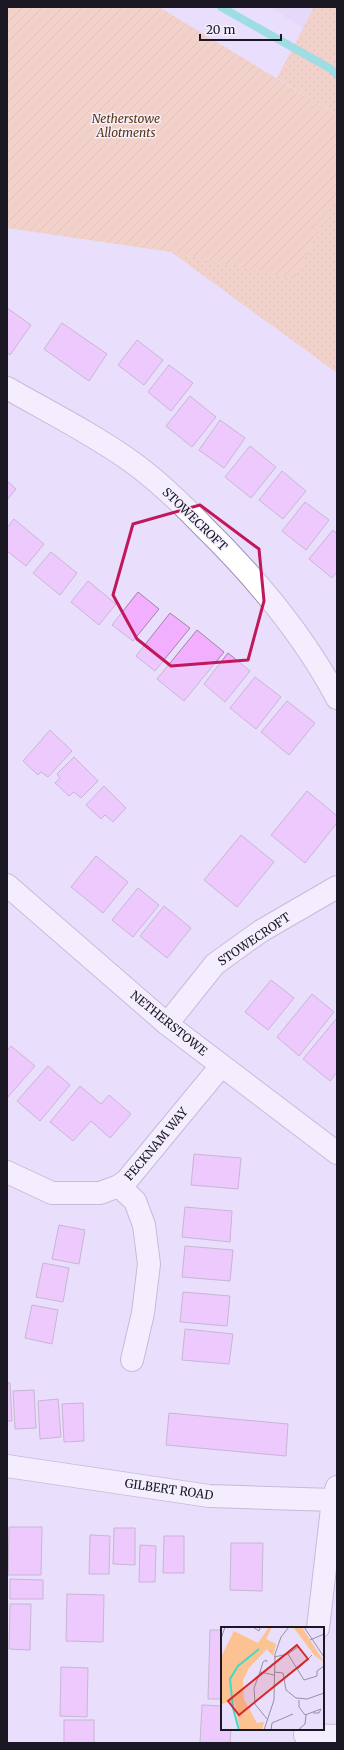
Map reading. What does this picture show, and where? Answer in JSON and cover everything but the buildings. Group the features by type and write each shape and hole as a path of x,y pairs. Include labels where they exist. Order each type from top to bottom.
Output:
{"street":[{"name":"STOWECROFT","path":"7,388 101,442 133,463 179,502 235,557 283,613 325,675 337,698"},
{"name":"NETHERSTOWE","path":"7,885 167,1024 337,1153"},
{"name":"STOWECROFT","path":"167,1024 215,964 262,931 337,887"},
{"name":"FECKNAM WAY","path":"7,1172 52,1193 100,1193 119,1186 127,1180 221,1066"},
{"path":"119,1186 135,1201 138,1207 144,1225 149,1264 143,1314 134,1360"},
{"name":"GILBERT ROAD","path":"7,1466 209,1496 335,1493"},
{"path":"318,1627 335,1493"},
{"path":"306,1730 305,1735 337,1736"}],"highlighted area":[{"path":"200,505 259,549 264,601 248,660 171,666 137,639 113,595 133,524"}],"shaded area":[{"path":"271,7 337,7 337,48 304,29"}],"green space":[{"name":"Netherstowe Allotments","path":"7,7 159,7 337,115 337,195 294,279 171,252 7,228"},
{"path":"314,7 337,7 337,115 277,78"},
{"path":"337,195 337,373 171,252 294,278"}],"waterway":[{"path":"221,7 331,69 337,75"}]}
